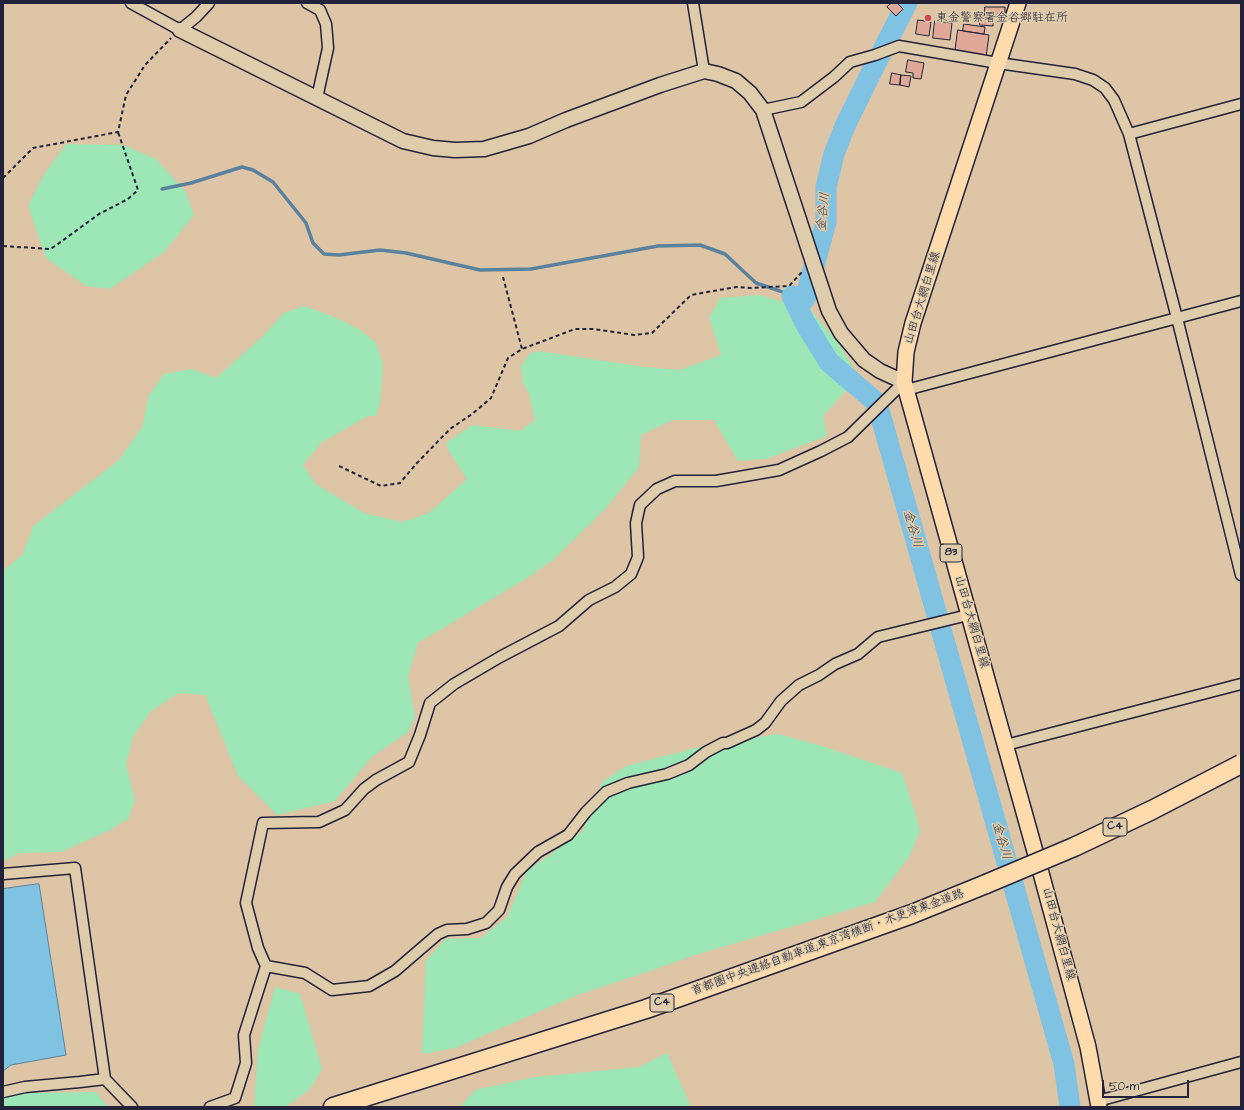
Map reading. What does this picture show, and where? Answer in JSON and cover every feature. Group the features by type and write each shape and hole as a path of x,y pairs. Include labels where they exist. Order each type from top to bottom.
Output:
{"highway":[{"name":"首都圏中央連絡自動車道;東京湾横断・木更津東金道路","path":"333,1107 646,1009 912,914 1074,847 1152,810 1241,764"}],"main road":[{"name":"山田台大網白里線","path":"1018,3 913,323 906,352 905,386 968,615 1006,745 1088,1047 1098,1104"}],"street":[{"path":"131,3 180,30 403,141 433,148 455,150 484,149 529,136 566,120 660,85 704,71 718,74 736,81 750,93 763,110 829,311 841,333 864,360 905,386"},
{"path":"180,30 196,17 209,3"},
{"path":"307,3 320,10 326,24 328,48 317,98"},
{"path":"693,3 704,71"},
{"path":"763,110 801,102 834,77 850,62 876,55 899,46 998,63 1075,74 1093,80 1105,88 1114,100 1129,134 1177,318 1241,575"},
{"path":"1129,134 1241,104"},
{"path":"210,1107 235,1098 246,1063 244,1035 266,966 258,948 246,903 263,823 319,822 345,810 364,789 376,780 409,762 420,735 430,703 454,684 500,657 559,626 589,600 615,587 631,574 638,556 636,523 640,505 657,489 675,481 716,480 779,470 848,437 905,386 1241,301"},
{"path":"266,966 305,974 332,990 369,986 395,971 438,934 448,930 467,929 486,923 499,910 507,887 515,874 538,852 568,835 586,812 606,792 628,783 667,774 689,766 706,752 723,743 727,743 756,730 766,723 781,701 799,685 819,675 835,664 858,654 878,637 968,615"},
{"path":"1006,745 1241,684"},
{"path":"3,874 75,868 105,1079 132,1107"},
{"path":"1098,1104 1241,1062"},
{"path":"3,1092 24,1087 105,1079"}],"path":[{"path":"3,246 50,249 99,214 128,199 138,190 118,132 126,95 145,65 180,30"},
{"path":"3,178 34,148 118,132"},
{"path":"339,466 381,486 400,483 450,429 472,414 491,398 508,358 522,349 575,329 593,329 634,335 652,333 692,295 736,287 751,288 789,286 812,260"},
{"path":"504,277 522,349"}],"green space":[{"path":"66,144 123,145 156,159 185,191 194,215 164,252 110,289 86,286 46,258 28,206 43,176"},
{"path":"759,295 811,310 839,344 858,377 823,416 827,436 766,459 738,461 714,420 673,420 641,435 639,467 606,508 553,560 527,578 418,643 408,676 415,717 408,732 372,757 335,801 277,815 238,776 205,695 179,693 151,711 133,737 126,765 135,800 128,819 108,831 61,852 19,853 3,861 3,571 23,554 33,526 118,461 142,427 149,395 164,374 191,369 216,378 262,337 284,313 304,306 332,316 359,329 376,343 383,364 380,403 376,416 368,416 322,442 303,465 316,484 364,513 402,522 429,513 467,479 448,450 446,443 472,425 520,431 535,420 529,394 523,383 521,366 529,354 539,351 644,367 680,370 721,355 709,318 720,298"},
{"path":"778,734 822,746 902,773 920,831 909,857 875,902 692,956 575,996 455,1048 422,1054 426,960 446,939 481,938 507,917 527,871 583,831 602,782 626,766 708,745"},
{"path":"275,987 300,994 322,1069 310,1089 286,1107 254,1107 258,1050"},
{"path":"667,1053 691,1107 460,1107 475,1090 535,1077 639,1067"},
{"path":"10,1087 38,1093 96,1092 108,1107 3,1107 3,1095"}],"water":[{"path":"39,884 66,1055 11,1065 3,1071 3,889"}],"building":[{"path":"892,3 897,3 903,9 896,16 887,7"},
{"path":"985,7 1005,7 1005,16 985,16"},
{"path":"980,16 993,16 993,26 980,25"},
{"path":"918,20 931,22 929,36 916,34"},
{"path":"935,21 952,23 950,40 933,38"},
{"path":"964,24 985,27 984,34 963,31"},
{"path":"958,30 989,35 986,57 955,53"},
{"path":"908,60 924,63 921,79 913,78 913,73 906,72"},
{"path":"892,73 901,75 900,85 890,84"},
{"path":"901,75 911,76 909,87 900,85"}],"waterway":[{"name":"金谷川","path":"792,296 805,299 826,222 826,187 834,154 845,126 907,3"},
{"path":"162,189 191,183 242,167 253,170 273,182 306,223 313,243 324,254 339,255 380,250 406,253 480,270 531,269 658,246 700,245 725,254 756,283 792,296"},
{"name":"金谷川","path":"792,296 805,323 829,362 877,403 1064,1064 1070,1107"}],"place":[{"name":"東金警察署金谷郷駐在所","path":"928,18"}]}
